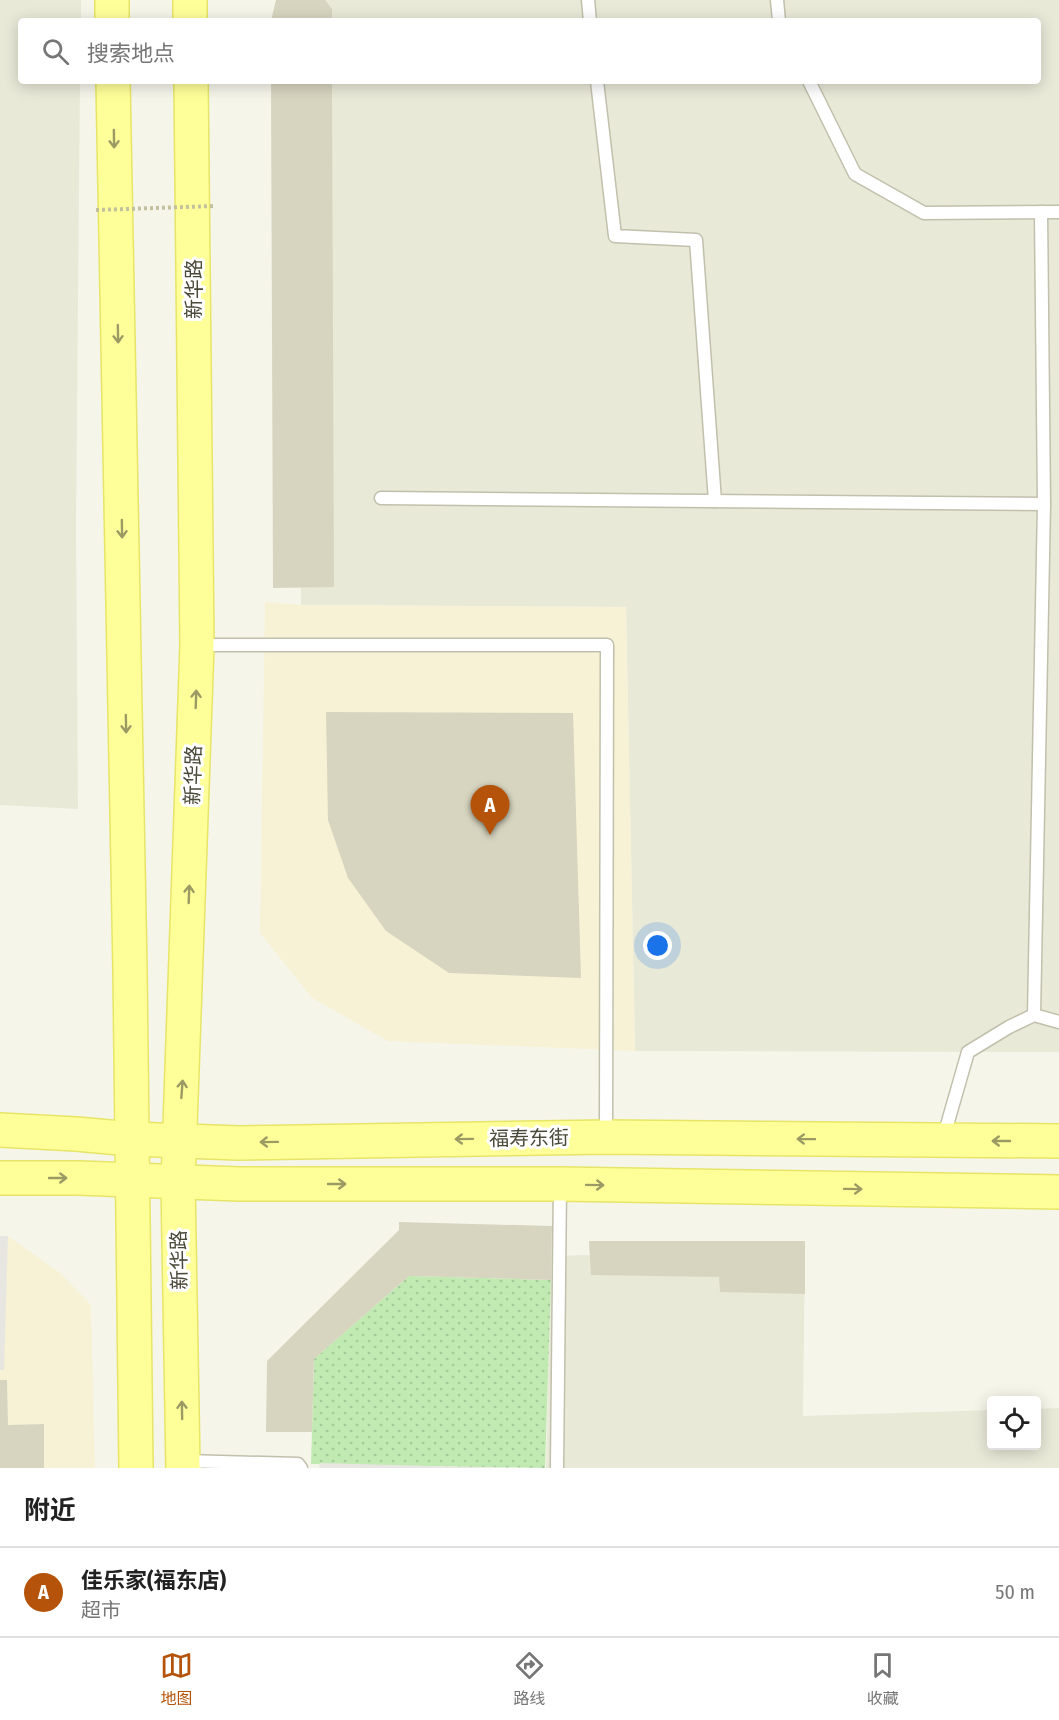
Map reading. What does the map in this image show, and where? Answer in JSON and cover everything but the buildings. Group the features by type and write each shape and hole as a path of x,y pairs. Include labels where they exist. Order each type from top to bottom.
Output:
{"main road":[{"path":"112,0 112,18"},
{"path":"190,0 190,18"},
{"path":"113,84 136,1468"},
{"name":"新华路","path":"183,1465 178,1140 198,645 191,84"},
{"name":"福寿东街","path":"0,1130 237,1143 606,1137 1059,1141"},
{"path":"0,1178 79,1178 239,1184 560,1184 1059,1192"}],"lane":[{"path":"588,0 590,18"},
{"path":"777,0 779,18"},
{"path":"597,84 615,236 696,240 715,501"},
{"path":"810,84 855,174 924,213 1059,212"},
{"path":"1034,1015 1044,504 1041,212"},
{"path":"381,498 1044,504"},
{"path":"198,645 607,645 606,1137"},
{"path":"943,1140 968,1052 1034,1015 1059,1022"},
{"path":"557,1468 560,1184"},
{"path":"183,1465 298,1464 301,1468"}],"path":[{"path":"96,210 214,206"}],"shaded area":[{"path":"0,0 81,0 81,18 18,18 18,84 80,84 76,525 78,809 0,805"},
{"path":"296,0 1059,0 1059,1052 635,1051 626,607 301,605 297,84 1041,84 1041,18 297,18"},
{"path":"265,602 301,605 626,607 635,1051 388,1041 312,998 260,933"},
{"path":"0,1236 8,1236 60,1273 91,1305 95,1468 0,1468"},
{"path":"0,1236 8,1236 4,1370 0,1370"},
{"path":"589,1241 805,1241 803,1416 987,1410 987,1450 1041,1450 1041,1409 1059,1408 1059,1468 546,1468 551,1256 590,1255"},
{"path":"320,1463 502,1468 319,1468"}],"green space":[{"path":"409,1276 551,1280 545,1468 311,1464 314,1359"}],"place":[{"name":"佳乐家(福东店)","path":"490,835"}]}
